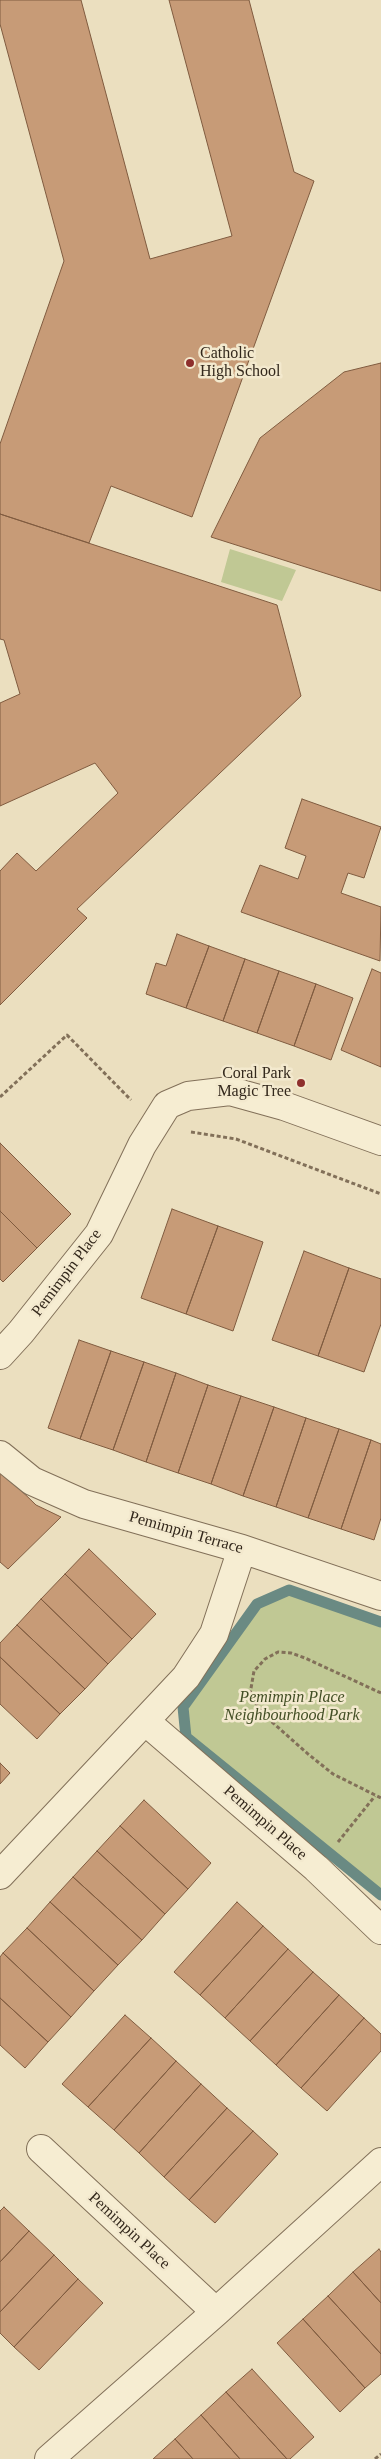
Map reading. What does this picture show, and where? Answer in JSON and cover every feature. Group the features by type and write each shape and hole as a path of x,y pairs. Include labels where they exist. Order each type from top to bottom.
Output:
{"street":[{"path":"161,1115 188,1096 230,1091 284,1106 381,1142"},
{"name":"Pemimpin Place","path":"0,1355 21,1332 99,1234 161,1115"},
{"name":"Pemimpin Terrace","path":"0,1455 32,1482 84,1504 242,1549 381,1596"},
{"path":"0,1875 186,1677 214,1634 242,1549"},
{"name":"Pemimpin Place","path":"145,1720 316,1868 381,1930"},
{"name":"Pemimpin Place","path":"42,2149 216,2312"},
{"path":"49,2459 216,2312 381,2162"}],"path":[{"path":"0,1096 67,1035 161,1115 236,1139 381,1194"},
{"path":"381,1693 305,1658 291,1653 278,1652 254,1671 250,1694 263,1714 333,1774 381,1798"},
{"path":"332,1849 375,1796"},
{"path":"376,2459 381,2454"}],"green space":[{"path":"230,549 296,570 282,601 221,582"},
{"name":"Pemimpin Place Neighbourhood Park","path":"289,1590 381,1622 381,1895 186,1737 183,1707 257,1604"}],"building":[{"path":"0,0 81,0 150,259 232,236 169,0 249,0 294,172 314,181 192,517 111,486 89,543 0,514 0,444 64,261 0,24"},
{"path":"381,363 381,591 211,537 260,438 344,372"},
{"path":"0,514 277,605 301,696 77,909 87,918 0,1005 0,871 17,853 36,871 118,793 95,763 0,806 0,703 20,694 4,640 0,639"},
{"path":"302,799 381,827 364,878 348,873 341,893 381,907 380,961 241,912 260,865 298,879 306,856 285,848"},
{"path":"177,934 209,946 186,1008 146,994 156,963 166,966"},
{"path":"209,946 245,959 223,1021 186,1008"},
{"path":"245,959 279,971 257,1033 223,1021"},
{"path":"372,969 381,973 381,1067 341,1050"},
{"path":"279,971 316,984 294,1046 257,1033"},
{"path":"316,984 353,998 331,1060 294,1046"},
{"path":"0,1143 71,1214 37,1248 0,1211"},
{"path":"172,1209 218,1226 186,1314 141,1298"},
{"path":"0,1211 37,1248 3,1282 0,1279"},
{"path":"218,1226 263,1242 233,1331 186,1314"},
{"path":"304,1251 349,1268 318,1356 272,1340"},
{"path":"349,1268 381,1279 381,1324 364,1372 318,1356"},
{"path":"79,1340 111,1351 80,1439 48,1428"},
{"path":"111,1351 144,1362 113,1450 80,1439"},
{"path":"144,1362 176,1373 146,1462 113,1450"},
{"path":"176,1373 208,1385 178,1473 146,1462"},
{"path":"208,1385 241,1396 211,1484 178,1473"},
{"path":"241,1396 274,1407 243,1496 211,1484"},
{"path":"274,1407 306,1418 276,1507 243,1496"},
{"path":"306,1418 339,1429 308,1518 276,1507"},
{"path":"339,1429 371,1440 341,1529 308,1518"},
{"path":"371,1440 381,1444 381,1518 374,1540 341,1529"},
{"path":"0,1470 36,1505 61,1517 8,1569 0,1562"},
{"path":"89,1549 156,1614 132,1639 65,1574"},
{"path":"65,1574 132,1639 108,1664 41,1599"},
{"path":"41,1599 108,1664 85,1689 17,1625"},
{"path":"17,1625 85,1689 60,1714 0,1657 0,1643"},
{"path":"0,1657 60,1714 37,1739 0,1704"},
{"path":"0,1763 10,1773 0,1784"},
{"path":"144,1800 211,1863 188,1889 120,1826"},
{"path":"120,1826 188,1889 165,1914 97,1851"},
{"path":"97,1851 165,1914 142,1940 73,1877"},
{"path":"73,1877 142,1940 118,1965 50,1902"},
{"path":"50,1902 118,1965 94,1991 27,1928"},
{"path":"237,1902 263,1926 200,1995 174,1972"},
{"path":"263,1926 288,1949 225,2018 200,1995"},
{"path":"27,1928 94,1991 71,2017 3,1953"},
{"path":"288,1949 313,1972 250,2041 225,2018"},
{"path":"3,1953 71,2017 48,2042 0,1998 0,1957"},
{"path":"313,1972 339,1995 276,2065 250,2041"},
{"path":"339,1995 364,2018 301,2088 276,2065"},
{"path":"0,1998 48,2042 25,2068 0,2045"},
{"path":"125,2015 151,2038 88,2107 62,2084"},
{"path":"364,2018 381,2034 381,2051 327,2111 301,2088"},
{"path":"151,2038 176,2061 114,2130 88,2107"},
{"path":"176,2061 201,2084 139,2153 114,2130"},
{"path":"201,2084 227,2108 164,2177 139,2153"},
{"path":"227,2108 253,2131 189,2200 164,2177"},
{"path":"253,2131 278,2154 215,2223 189,2200"},
{"path":"4,2207 29,2231 0,2262 0,2211"},
{"path":"29,2231 54,2255 0,2312 0,2262"},
{"path":"379,2249 381,2252 381,2303 353,2272"},
{"path":"54,2255 78,2279 14,2347 0,2333 0,2312"},
{"path":"353,2272 381,2303 381,2354 328,2296"},
{"path":"78,2279 103,2303 39,2370 14,2347"},
{"path":"328,2296 381,2354 381,2374 365,2388 303,2319"},
{"path":"303,2319 365,2388 340,2412 277,2343"},
{"path":"252,2369 314,2437 290,2459 287,2459 226,2392"},
{"path":"226,2392 287,2459 240,2459 201,2415"},
{"path":"201,2415 240,2459 193,2459 175,2439"},
{"path":"175,2439 193,2459 153,2459"}],"waterway":[{"path":"381,1622 289,1590 257,1604 183,1707 186,1737 381,1895"}],"place":[{"name":"Catholic High School","path":"190,363"},
{"name":"Coral Park Magic Tree","path":"301,1083"}]}
